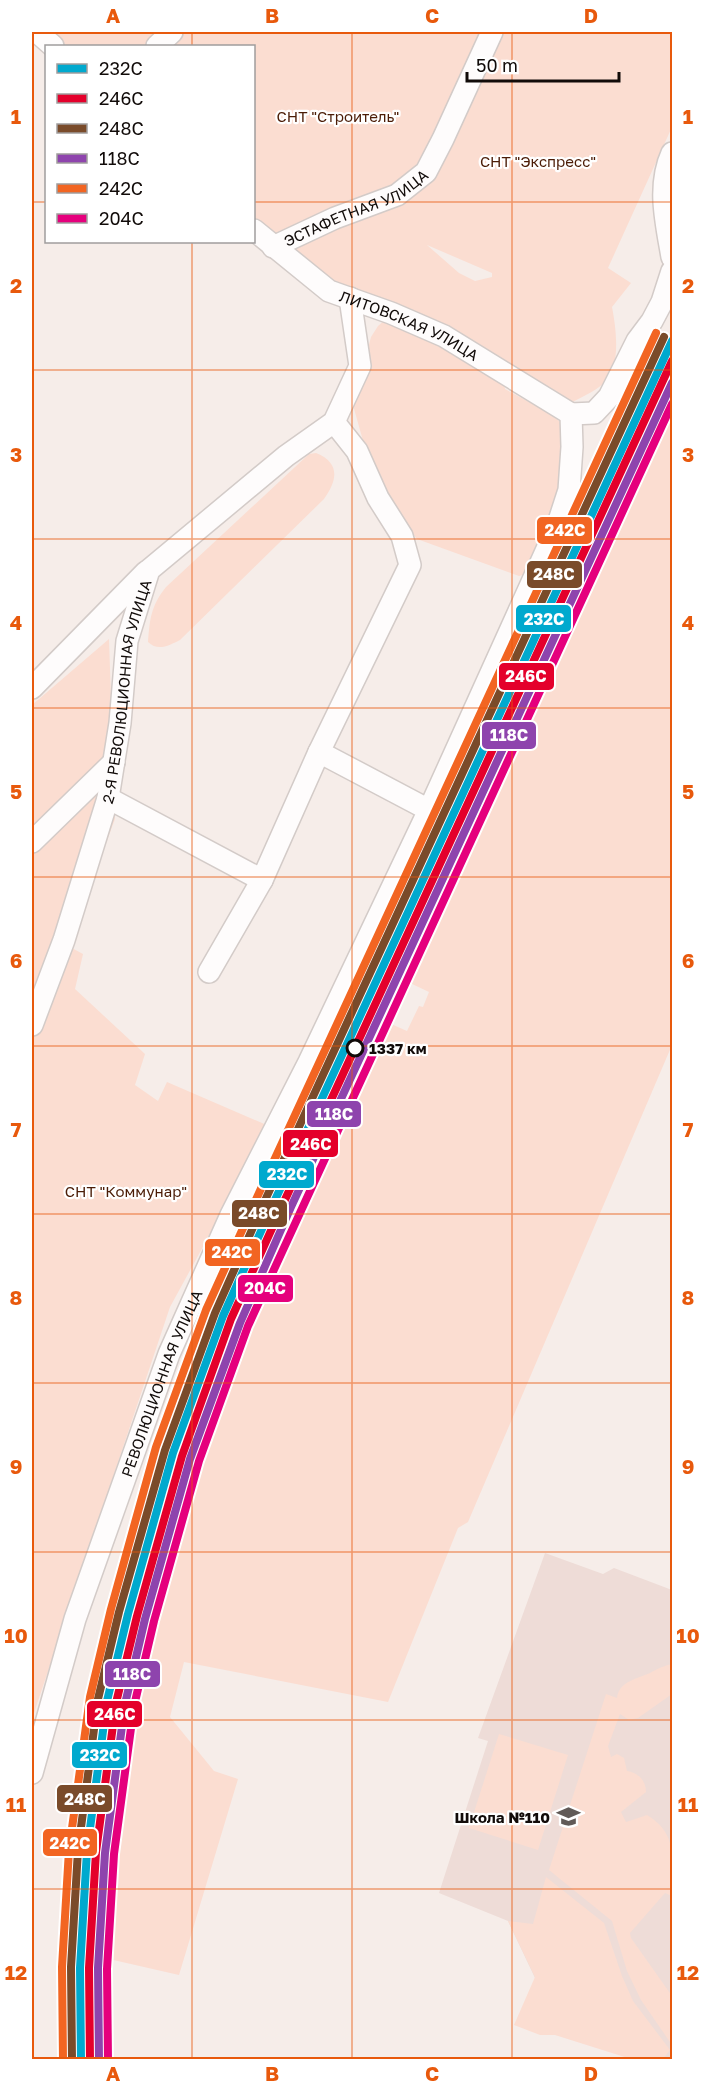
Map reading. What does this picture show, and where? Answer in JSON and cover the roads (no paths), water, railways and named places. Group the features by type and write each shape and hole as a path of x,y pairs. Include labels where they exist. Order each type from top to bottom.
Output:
{"street":[{"path":"37,32 52,45"},
{"path":"159,45 172,32"},
{"name":"ЭСТАФЕТНАЯ УЛИЦА","path":"273,247 335,218 397,195 426,172 444,139 492,32"},
{"path":"672,153 663,190 665,220 672,257"},
{"name":"ЛИТОВСКАЯ УЛИЦА","path":"255,231 329,291 391,312 444,336 571,414"},
{"path":"571,414 594,413 609,397 637,341 652,321 662,302 672,271"},
{"name":"2-Я РЕВОЛЮЦИОННАЯ УЛИЦА","path":"32,1025 64,940 108,798 128,641 149,570 286,456 334,422 360,366 350,298"},
{"name":"РЕВОЛЮЦИОННАЯ УЛИЦА","path":"32,1773 75,1619 169,1354 231,1215 309,1062 429,810 557,528 569,490 572,447 571,414"},
{"path":"209,972 262,880 319,752 410,565 402,536 378,498 357,451 334,422"},
{"path":"32,688 149,570"},
{"path":"319,752 429,810"},
{"path":"32,843 114,762"},
{"path":"108,798 262,880"}],"place":[{"name":"1337 км","path":"355,1048"},
{"name":"Школа №110","path":"568,1817"}],"park label":[{"name":"СНТ \"Строитель\"","path":"338,116"},
{"name":"СНТ \"Экспресс\"","path":"538,161"},
{"name":"СНТ \"Коммунар\"","path":"126,1191"}]}
